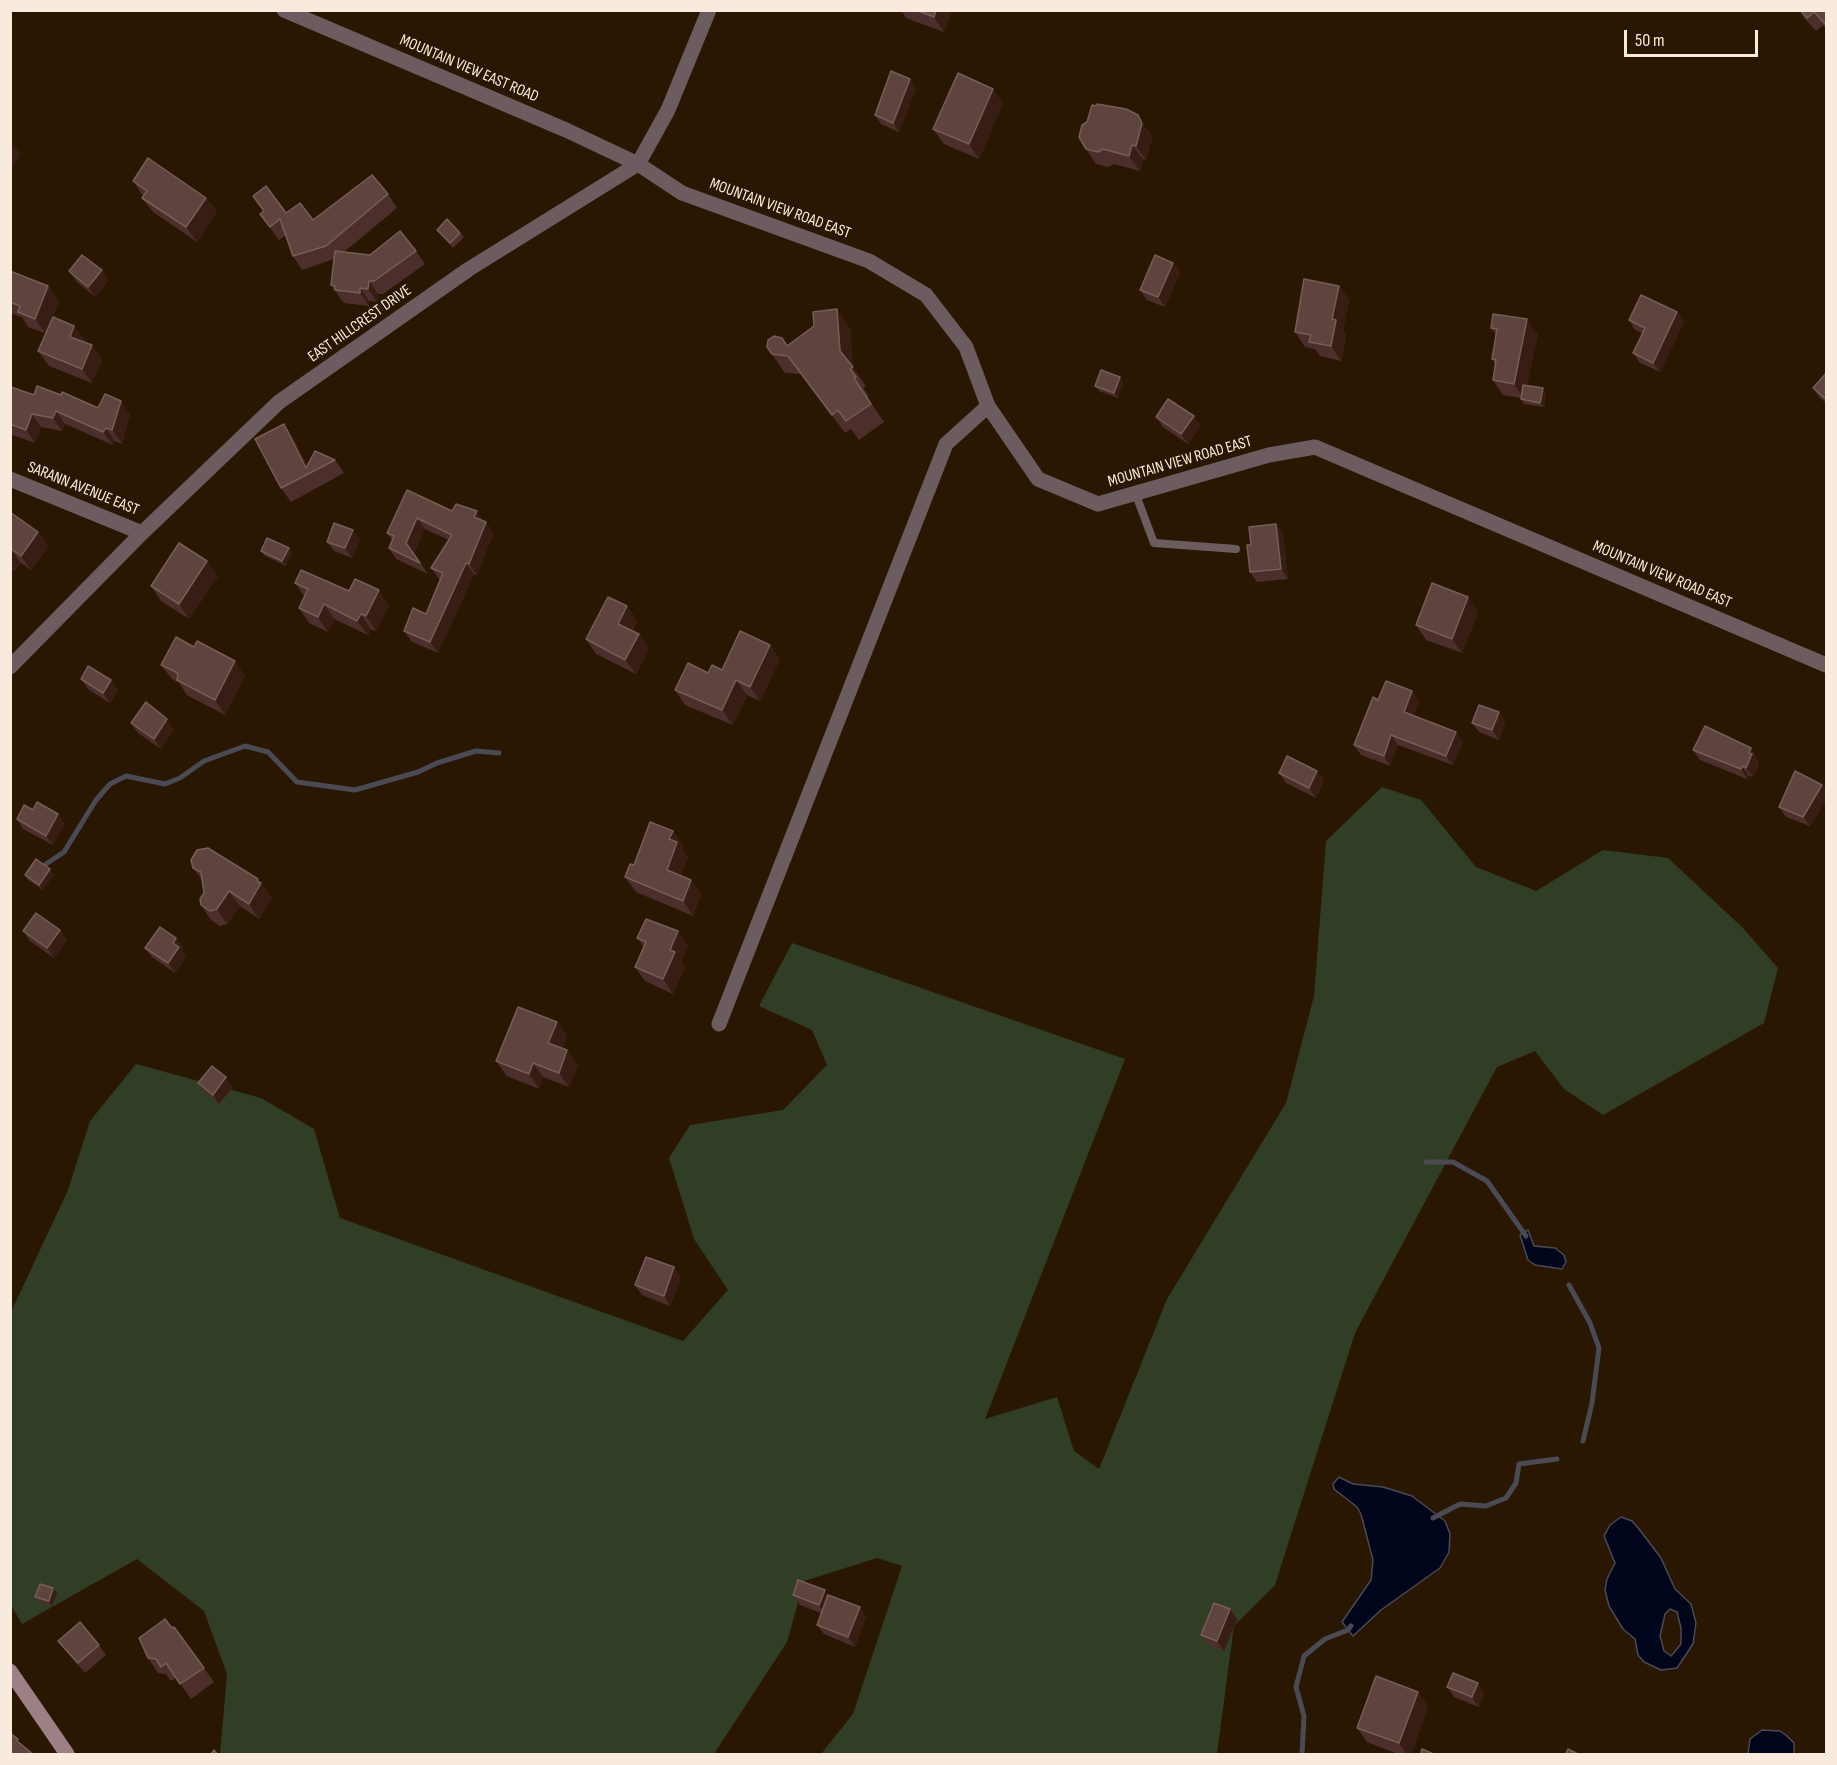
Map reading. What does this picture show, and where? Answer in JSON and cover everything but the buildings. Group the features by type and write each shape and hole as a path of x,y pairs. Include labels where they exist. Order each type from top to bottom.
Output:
{"main road":[{"path":"10,1671 67,1755"}],"street":[{"name":"MOUNTAIN VIEW EAST ROAD","path":"284,10 566,130 638,164"},
{"name":"EAST HILLCREST DRIVE","path":"10,667 142,533 279,402 468,269 638,164 668,110 709,10"},
{"name":"MOUNTAIN VIEW ROAD EAST","path":"638,164 682,193 869,261 926,295 966,347 988,406 1038,480 1098,504 1136,495 1269,455 1315,447 1827,665"},
{"path":"719,1024 946,444 988,406"},
{"name":"SARANN AVENUE EAST","path":"10,479 142,533"}],"lane":[{"path":"1136,495 1154,543 1236,549"}],"green space":[{"path":"1382,787 1421,800 1476,867 1536,891 1603,850 1668,858 1742,927 1778,968 1764,1023 1603,1115 1564,1089 1535,1051 1497,1067 1355,1333 1275,1585 1234,1626 1217,1754 821,1754 853,1714 902,1566 877,1558 804,1581 787,1642 714,1754 220,1754 227,1674 204,1611 137,1559 22,1624 11,1605 11,1312 68,1190 90,1121 136,1064 261,1098 314,1129 340,1218 683,1341 728,1290 694,1239 669,1158 690,1125 783,1110 827,1065 812,1030 759,1006 792,943 1125,1059 985,1419 1057,1397 1074,1451 1099,1469 1167,1299 1286,1103 1314,996 1326,841"}],"water":[{"path":"1528,1230 1534,1246 1555,1248 1564,1255 1566,1262 1562,1269 1535,1265 1528,1260 1520,1235"},
{"path":"1339,1477 1353,1484 1383,1487 1412,1496 1445,1521 1450,1534 1449,1552 1440,1568 1381,1610 1353,1636 1342,1622 1371,1580 1373,1560 1361,1514 1357,1507 1334,1489 1333,1484"},
{"path":"1621,1517 1632,1521 1661,1558 1675,1589 1691,1604 1696,1623 1693,1644 1677,1668 1661,1670 1644,1662 1638,1655 1635,1639 1623,1629 1609,1606 1605,1590 1607,1579 1615,1563 1604,1536 1610,1525","holes":["1670,1609 1677,1612 1681,1628 1681,1644 1671,1656 1664,1651 1660,1636 1665,1614"]},
{"path":"1762,1730 1780,1731 1787,1736 1794,1743 1794,1754 1748,1754 1750,1739"}],"waterway":[{"path":"46,864 64,852 96,800 110,784 126,776 165,784 180,778 204,761 245,746 268,752 297,782 355,790 418,772 437,763 476,751 499,753"},
{"path":"1426,1162 1453,1162 1487,1181 1526,1236"},
{"path":"1569,1285 1590,1323 1599,1348 1592,1403 1583,1441"},
{"path":"1433,1518 1460,1504 1486,1506 1506,1498 1516,1483 1519,1464 1557,1459"},
{"path":"1302,1754 1304,1716 1296,1687 1304,1656 1325,1639 1348,1630 1351,1626"}]}
